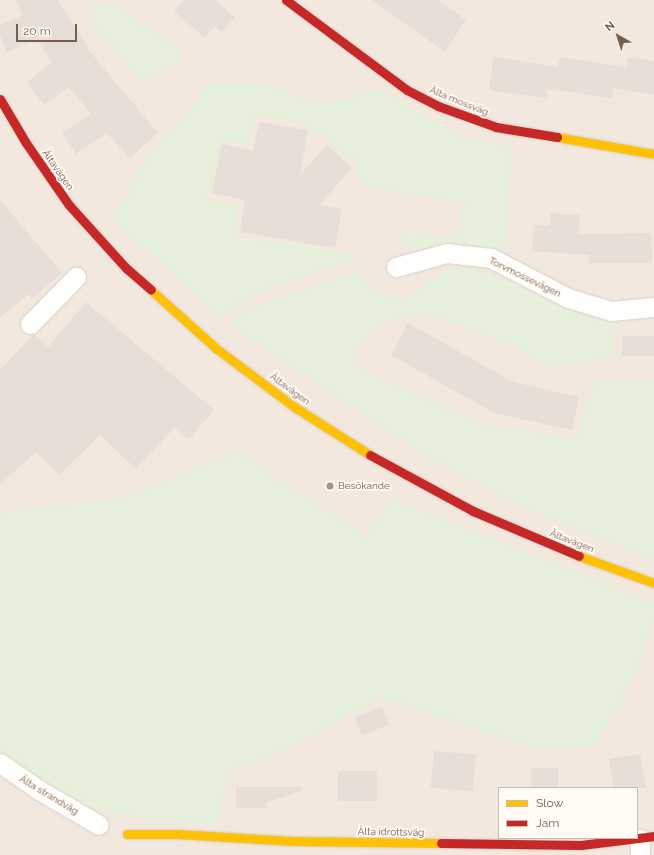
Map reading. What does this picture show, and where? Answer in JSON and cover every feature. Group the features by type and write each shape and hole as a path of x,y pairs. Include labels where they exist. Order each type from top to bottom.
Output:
{"street":[{"name":"Älta mossväg","path":"286,0 407,90 438,106 496,127 654,154"},
{"name":"Ältavägen","path":"0,98 26,143 69,205 126,268 217,349 296,408 396,471 473,511 558,548 654,583"},
{"name":"Torvmossevägen","path":"396,267 447,253 491,258 568,298 611,311 654,307"},
{"path":"30,324 76,277"},
{"name":"Älta strandväg","path":"0,763 39,790 99,825"},
{"name":"Älta idrottsväg","path":"127,834 177,834 292,848 644,843"}],"shaded area":[{"path":"0,0 654,0 654,855 0,855"}],"green space":[{"path":"111,1 181,52 181,62 140,82 93,23 92,12 96,7"},
{"path":"213,82 259,83 317,103 336,101 379,89 466,138 512,147 505,254 456,246 411,249 404,244 400,235 409,230 455,238 465,203 374,188 359,179 355,161 306,124 257,114 247,145 221,139 207,199 238,206 234,237 342,251 363,256 271,287 232,307 220,319 111,217 129,194 147,157"},
{"path":"463,267 507,279 565,309 614,322 613,357 548,367 515,347 423,312 382,322 353,352 353,365 478,423 576,439 594,381 654,381 654,560 519,505 426,456 232,327 239,314 246,310 359,271 372,286 389,298 400,300 417,291 445,268"},
{"path":"239,450 268,473 367,537 392,499 654,603 654,616 637,672 595,746 537,749 381,697 294,746 228,771 218,825 139,818 78,803 0,758 0,513 125,497"}],"building":[{"path":"16,0 58,0 88,47 87,48 158,133 130,158 107,133 76,154 62,133 91,114 69,87 44,105 27,82 52,62 36,39 7,52 0,36 0,25 23,15"},
{"path":"184,0 215,0 235,17 222,32 215,26 205,38 174,11"},
{"path":"372,0 438,0 466,20 445,52"},
{"path":"493,57 558,67 560,57 626,67 628,57 654,61 654,95 614,88 612,98 547,89 546,98 489,90"},
{"path":"259,122 308,130 300,175 327,145 352,168 319,205 342,209 335,248 240,232 245,200 212,193 222,144 253,151"},
{"path":"0,200 62,273 32,298 29,294 0,317"},
{"path":"550,213 580,215 578,234 651,233 652,263 589,263 589,255 532,251 534,225 550,226"},
{"path":"86,302 214,410 189,439 175,427 136,469 100,435 59,475 36,452 0,484 0,370 34,334 48,347"},
{"path":"408,323 513,382 579,397 572,430 494,413 391,355"},
{"path":"622,336 654,336 654,356 622,356"},
{"path":"382,707 389,725 362,735 355,717"},
{"path":"434,751 476,755 473,792 431,788"},
{"path":"640,754 646,788 614,787 609,759"},
{"path":"531,768 558,768 558,787 531,787"},
{"path":"338,771 377,771 377,801 338,801"},
{"path":"236,787 302,787 302,791 267,802 267,808 236,808"}],"traffic: slow":[{"path":"557,137 654,154"},
{"path":"151,290 217,349 296,408 370,455"},
{"path":"579,556 654,583"},
{"path":"127,834 177,834 293,841 441,843"}],"traffic: jam":[{"path":"286,0 407,90 438,106 496,127 557,137"},
{"path":"0,99 26,143 69,205 126,268 151,290"},
{"path":"370,455 473,511 579,556"},
{"path":"638,838 654,836"},
{"path":"441,843 581,845 630,839"}],"place":[{"name":"Besökande","path":"330,486"}]}
